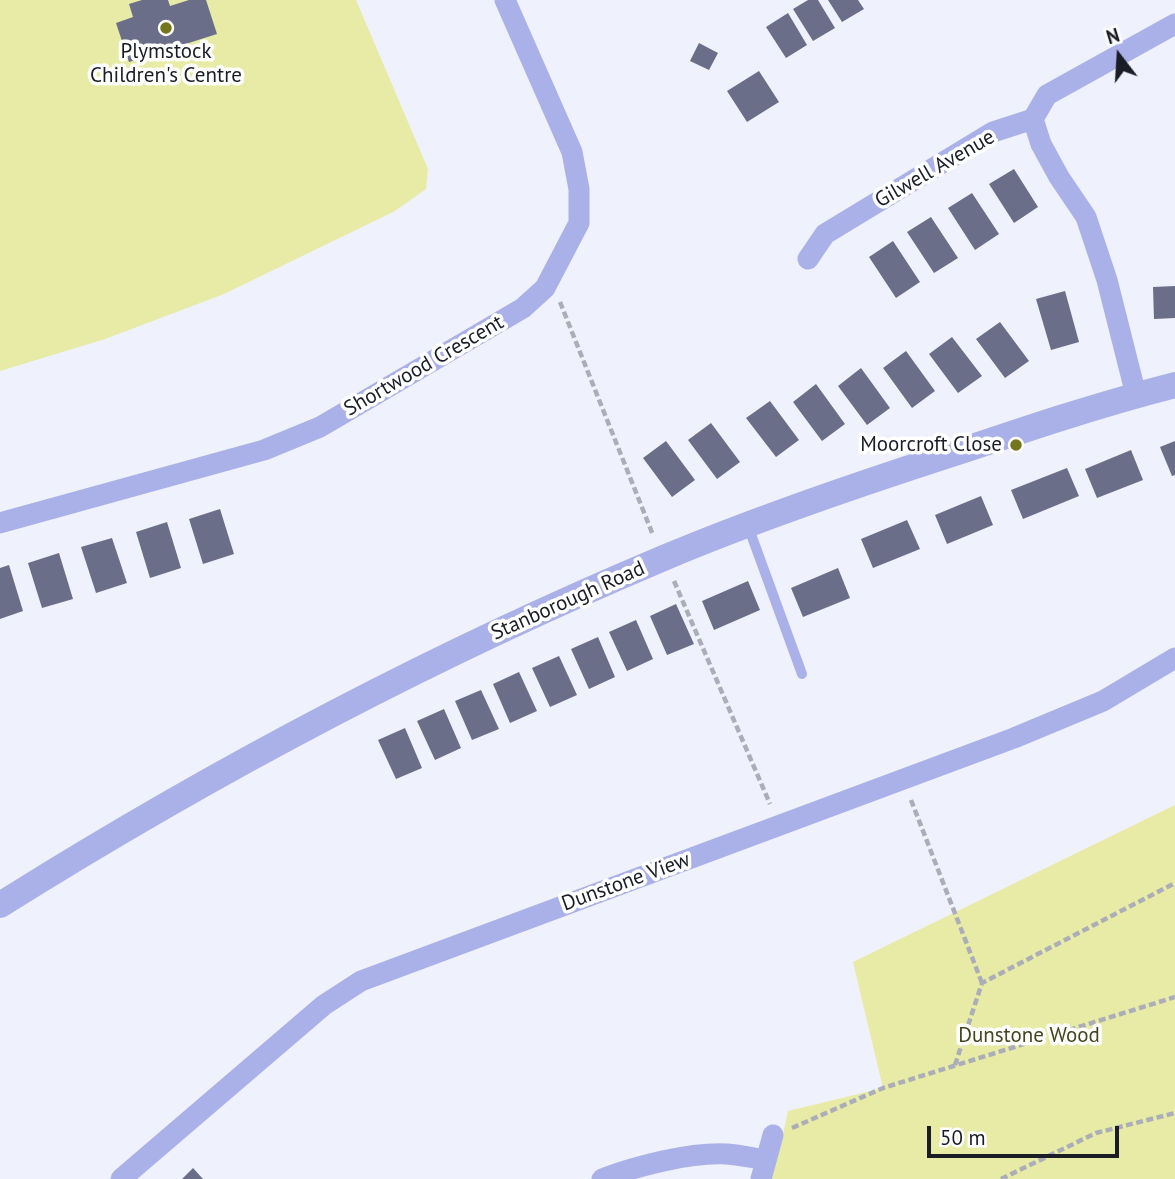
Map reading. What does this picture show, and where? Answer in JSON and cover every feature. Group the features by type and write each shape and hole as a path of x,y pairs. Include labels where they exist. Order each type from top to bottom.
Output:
{"street":[{"name":"Shortwood Crescent","path":"0,523 264,450 320,427 523,308 545,288 579,223 579,189 572,152 505,0"},
{"path":"1136,395 1107,280 1086,217 1041,144 1033,119 1046,95 1175,24"},
{"name":"Gilwell Avenue","path":"808,259 825,234 993,132 1033,119"},
{"name":"Stanborough Road","path":"0,905 95,845 247,759 515,624 664,558 831,494 1136,395 1175,385"},
{"name":"Dunstone View","path":"121,1179 324,1005 361,981 1014,738 1102,701 1175,658"},
{"path":"602,1179 634,1167 727,1154 763,1170 773,1136"}],"lane":[{"path":"748,526 802,674"}],"path":[{"path":"550,279 652,533 779,825"},
{"path":"903,779 982,983 954,1066"},
{"path":"982,983 1175,883"},
{"path":"773,1136 809,1123 883,1088 1175,997"},
{"path":"1001,1179 1096,1133 1175,1113"}],"green space":[{"path":"0,0 356,0 428,169 426,189 395,211 224,294 105,339 0,371"},
{"name":"Dunstone Wood","path":"1175,805 1175,1179 763,1179 780,1149 788,1111 883,1088 853,962"}],"building":[{"name":"Plymstock Children's Centre","path":"142,0 168,0 170,6 189,0 206,0 217,34 129,62 116,23 133,17 129,4"},
{"path":"808,0 818,0 835,28 813,41 793,9"},
{"path":"828,0 858,0 864,9 842,22"},
{"path":"788,13 807,45 786,58 766,27"},
{"path":"699,43 718,53 709,70 690,61"},
{"path":"759,71 779,102 747,122 727,91"},
{"path":"1014,169 1038,207 1014,223 989,184"},
{"path":"972,193 999,234 975,250 948,208"},
{"path":"931,217 958,258 934,273 907,232"},
{"path":"893,241 920,282 896,298 869,257"},
{"path":"1175,286 1175,318 1154,319 1153,287"},
{"path":"1065,291 1079,342 1051,350 1036,299"},
{"path":"1000,322 1029,361 1005,378 976,339"},
{"path":"952,337 982,376 958,393 929,354"},
{"path":"906,351 935,391 912,408 883,368"},
{"path":"861,368 890,408 867,425 838,386"},
{"path":"816,384 845,424 822,441 793,402"},
{"path":"770,401 799,440 776,457 746,418"},
{"path":"711,423 740,462 717,479 688,440"},
{"path":"666,441 695,480 672,497 643,458"},
{"path":"1175,441 1175,475 1172,476 1160,447"},
{"path":"1131,450 1143,480 1097,498 1085,469"},
{"path":"1067,468 1079,496 1023,519 1011,490"},
{"path":"981,496 993,525 947,544 935,515"},
{"path":"220,509 234,554 203,564 189,519"},
{"path":"907,520 920,549 873,568 861,539"},
{"path":"167,522 181,568 150,578 136,532"},
{"path":"112,538 127,583 96,593 81,547"},
{"path":"59,553 73,599 42,608 28,563"},
{"path":"9,565 23,611 0,619 0,568"},
{"path":"838,568 850,598 803,617 791,588"},
{"path":"748,581 760,610 714,630 702,601"},
{"path":"676,604 694,644 667,655 650,616"},
{"path":"636,620 653,659 627,671 609,632"},
{"path":"598,637 615,677 589,689 571,649"},
{"path":"559,656 577,695 550,707 532,668"},
{"path":"519,672 537,711 510,723 493,684"},
{"path":"481,690 499,729 472,740 455,701"},
{"path":"444,709 461,748 435,760 417,721"},
{"path":"405,728 422,768 396,779 378,740"},
{"path":"193,1168 203,1179 182,1179"}],"place":[{"name":"Plymstock Children's Centre","path":"166,28"},
{"name":"Moorcroft Close","path":"1016,445"}]}
